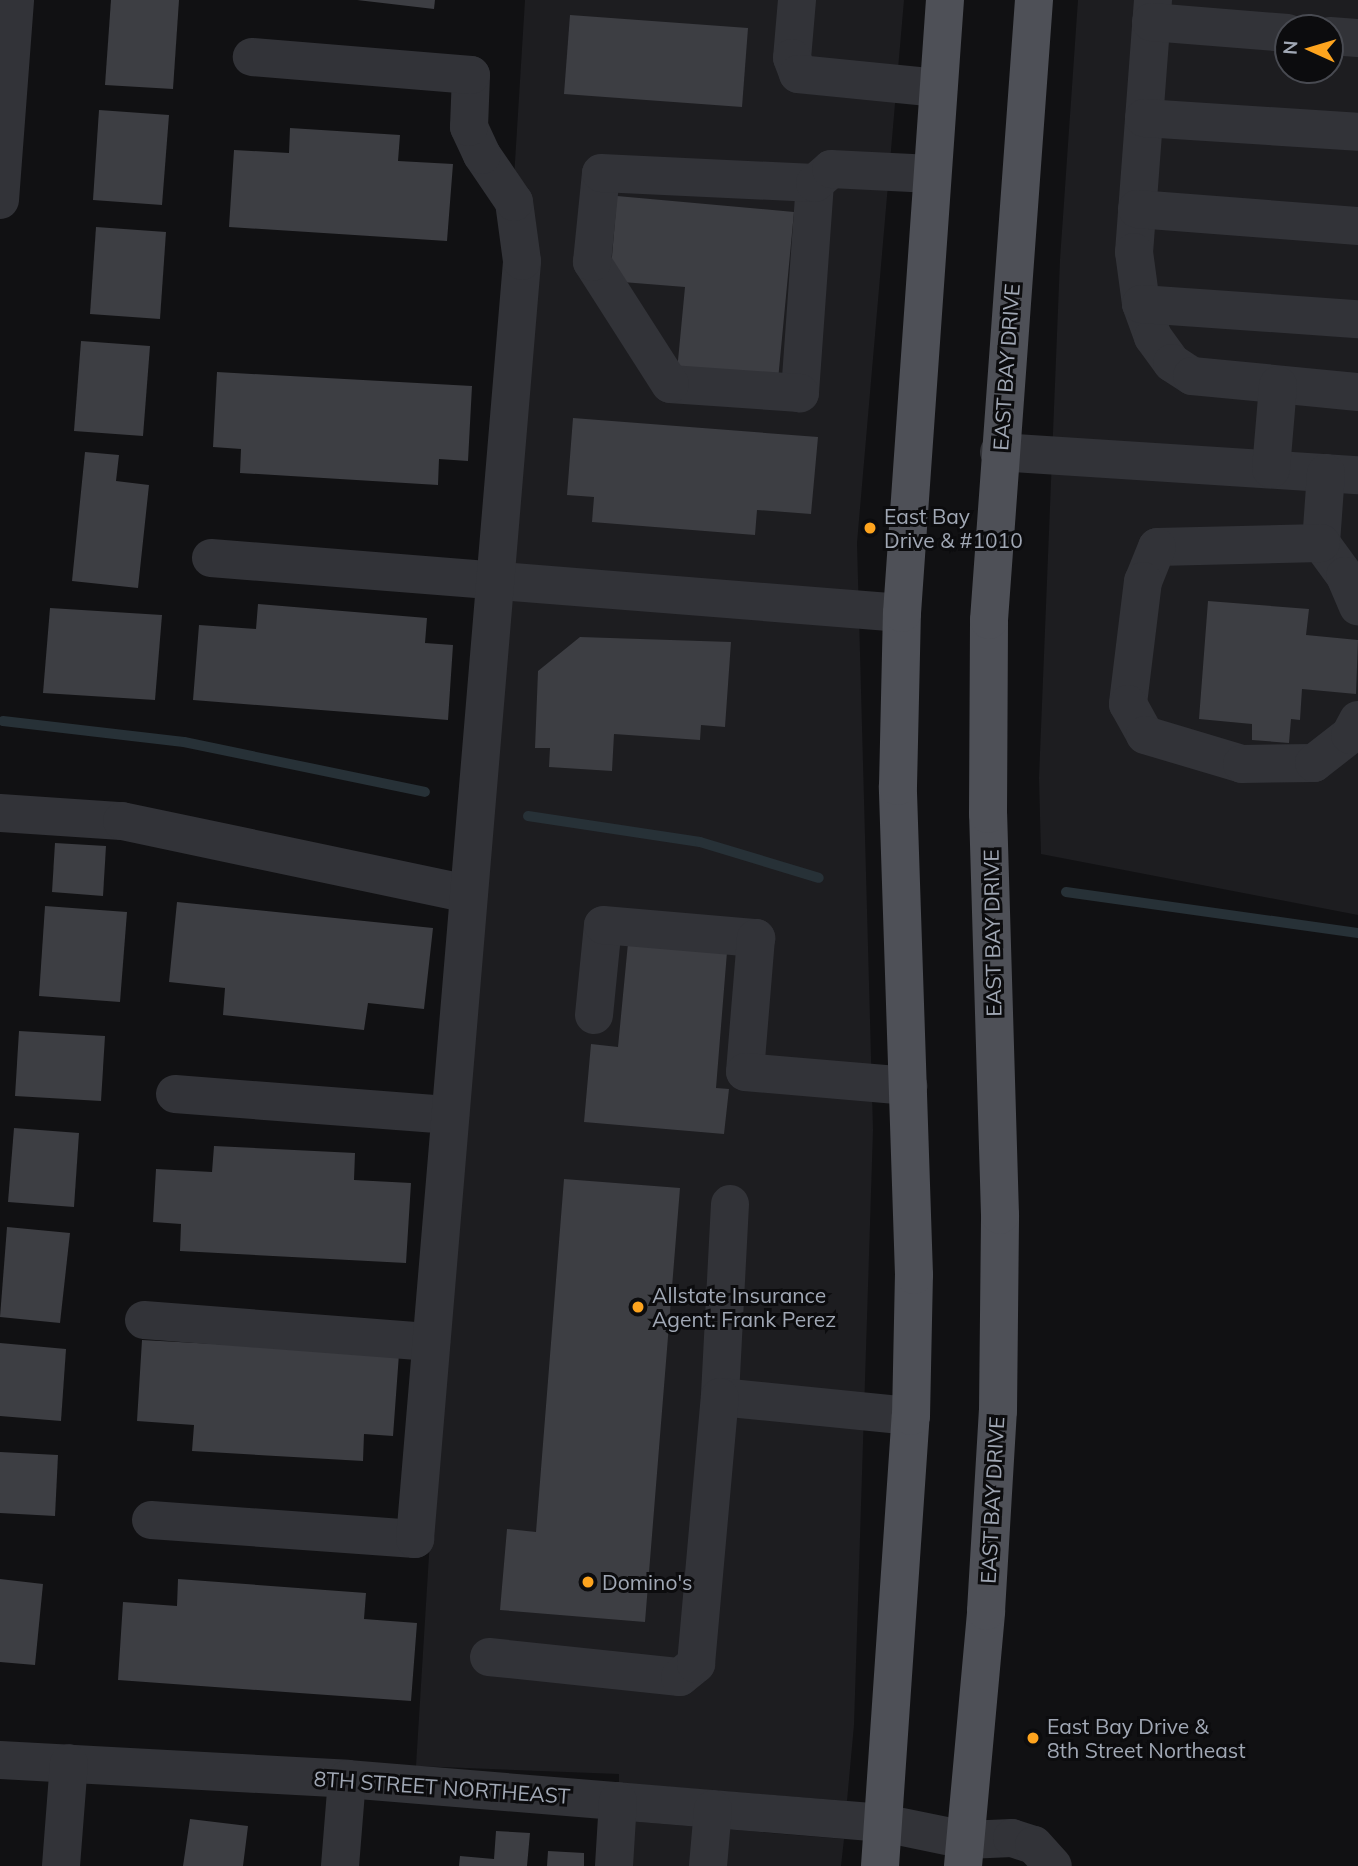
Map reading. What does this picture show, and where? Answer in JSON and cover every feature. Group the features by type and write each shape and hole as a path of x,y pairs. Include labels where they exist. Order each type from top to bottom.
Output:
{"main road":[{"path":"880,1866 911,1416 914,1275 898,786 902,613 945,0"},
{"name":"EAST BAY DRIVE","path":"965,1853 986,1611 998,1411 1000,1215 988,814 989,620 999,452 1034,0"}],"street":[{"path":"0,200 5,71 15,0"},
{"path":"797,0 792,58 798,74 938,88"},
{"path":"1274,31 1152,11 1134,252 1142,304 1153,337 1172,363 1192,376 1358,391"},
{"path":"151,1521 415,1539 522,261 514,202 482,155 469,127 471,75 252,57"},
{"path":"1144,118 1358,132"},
{"path":"815,183 800,393 670,384 592,262 601,173 815,183 831,169 932,174"},
{"path":"1137,209 1358,226"},
{"path":"1142,304 1358,319"},
{"path":"1271,469 1278,385"},
{"path":"999,452 1342,474 1321,543"},
{"path":"1321,543 1345,576 1358,606"},
{"path":"1321,543 1157,547 1143,580 1128,704 1144,735 1242,764 1314,763 1350,735 1358,720"},
{"path":"211,558 902,613"},
{"path":"0,813 122,821 468,894"},
{"path":"594,1015 603,925 756,937 745,1072 908,1086"},
{"path":"175,1094 450,1115"},
{"path":"489,1657 680,1677 696,1664 720,1397 730,1204"},
{"path":"144,1320 432,1342"},
{"path":"720,1397 911,1416"},
{"name":"8TH STREET NORTHEAST","path":"0,1760 347,1779 883,1823 965,1853 1012,1838 1034,1845 1053,1866"},
{"path":"61,1866 69,1763"},
{"path":"340,1866 347,1779"},
{"path":"614,1866 618,1801"},
{"path":"708,1866 713,1809"}],"shaded area":[{"path":"525,0 904,0 857,543 873,1130 854,1725 847,1801 619,1783 619,1774 416,1766"},
{"path":"1078,0 1358,0 1358,915 1041,854 1039,778 1060,260"},
{"path":"616,1820 844,1839 841,1866 612,1866"}],"building":[{"path":"111,0 179,0 173,89 105,85"},
{"path":"357,0 435,0 434,9"},
{"path":"570,15 748,28 742,107 564,94"},
{"path":"99,110 169,115 162,205 93,200"},
{"path":"290,128 400,135 398,161 453,164 447,241 229,227 234,150 289,153"},
{"path":"617,196 794,212 778,380 677,371 685,287 610,281"},
{"path":"96,227 166,232 160,319 90,314"},
{"path":"81,341 150,346 143,436 74,431"},
{"path":"217,372 472,386 468,461 439,459 438,485 240,473 241,449 213,447"},
{"path":"573,418 818,437 811,514 757,510 755,535 592,522 594,497 567,495"},
{"path":"85,452 119,455 116,481 149,485 138,588 72,581"},
{"path":"1208,601 1309,609 1306,635 1358,640 1356,694 1302,689 1300,720 1291,719 1289,743 1252,740 1252,724 1199,719"},
{"path":"258,604 427,618 425,643 453,645 448,720 193,700 199,625 256,629"},
{"path":"50,608 162,615 155,700 43,693"},
{"path":"580,637 731,642 725,727 701,725 700,740 614,734 612,771 549,767 550,748 535,748 538,671"},
{"path":"55,843 106,846 103,896 52,892"},
{"path":"177,902 433,928 424,1009 368,1003 364,1030 223,1015 225,988 169,982"},
{"path":"45,906 127,912 120,1002 39,996"},
{"path":"628,943 727,952 716,1088 729,1089 724,1134 584,1122 591,1044 618,1047"},
{"path":"19,1031 105,1036 101,1101 15,1096"},
{"path":"14,1128 79,1133 74,1207 8,1202"},
{"path":"214,1146 355,1153 354,1180 411,1183 406,1263 180,1251 181,1224 153,1222 156,1169 212,1172"},
{"path":"564,1179 680,1188 645,1622 500,1610 507,1529 536,1532"},
{"path":"7,1227 70,1233 60,1323 0,1317"},
{"path":"142,1340 399,1354 393,1436 364,1434 363,1461 192,1451 194,1425 137,1421"},
{"path":"0,1343 66,1349 61,1421 0,1416"},
{"path":"0,1452 58,1455 55,1516 0,1513"},
{"path":"0,1579 43,1584 35,1665 0,1662"},
{"path":"178,1579 366,1593 364,1619 417,1623 411,1701 118,1680 123,1602 177,1606"},
{"path":"190,1819 248,1826 243,1866 183,1866"},
{"path":"496,1831 530,1833 527,1866 459,1866 460,1856 494,1859"},
{"path":"548,1851 584,1853 584,1866 547,1866"}],"waterway":[{"path":"3,721 184,742 425,792"},
{"path":"528,816 700,842 819,878"},
{"path":"1066,892 1358,933"}],"place":[{"name":"East Bay Drive & #1010","path":"870,528"},
{"name":"Allstate Insurance Agent: Frank Perez","path":"638,1307"},
{"name":"Domino's","path":"588,1582"},
{"name":"East Bay Drive & 8th Street Northeast","path":"1033,1738"}]}
